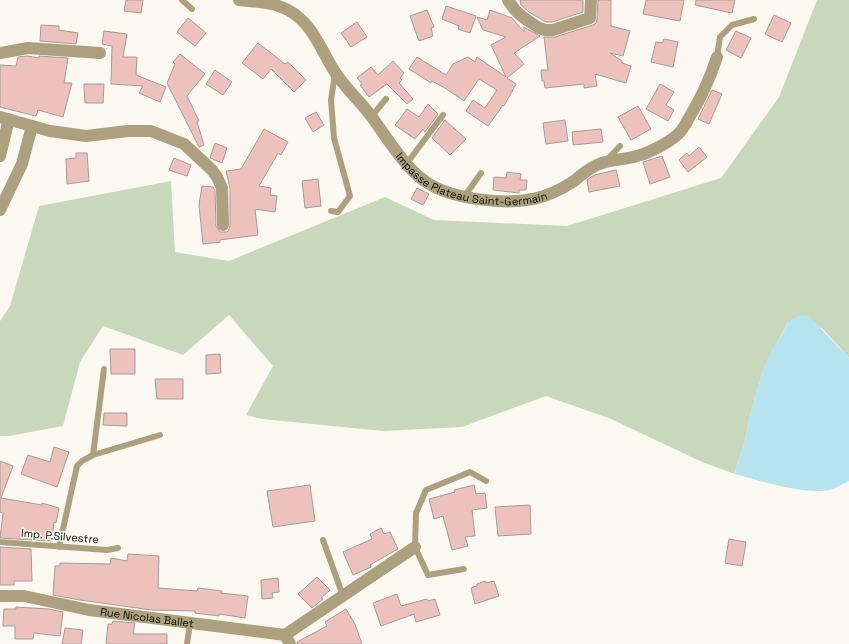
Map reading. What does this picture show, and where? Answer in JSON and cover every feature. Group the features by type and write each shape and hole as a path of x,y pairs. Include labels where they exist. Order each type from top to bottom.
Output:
{"street":[{"name":"Impasse Plateau Saint-Germain","path":"238,0 279,6 295,14 314,35 335,72 386,138 407,163 425,181 437,188 464,196 504,201 533,199 554,192 572,182 591,168 606,161 638,156 662,145 680,132 700,101 717,57"},
{"path":"508,0 515,10 529,22 539,28 549,30 590,18 591,0"},
{"path":"0,53 28,48 100,53"},
{"path":"0,156 5,118 50,131 86,136 128,131 151,131 184,144 212,170 222,188 223,225"},
{"path":"0,210 22,164 32,126"},
{"path":"288,640 343,596 414,547"},
{"name":"Rue Nicolas Ballet","path":"0,596 24,596 89,610 190,623 288,640"}],"lane":[{"path":"182,0 192,9"},
{"path":"717,57 720,37 732,25 754,20"},
{"path":"331,211 338,212 350,196 334,138 331,100 335,72"},
{"path":"371,117 386,99"},
{"path":"407,163 444,115"},
{"path":"606,161 620,146"},
{"path":"464,196 481,173"},
{"path":"93,455 104,369"},
{"path":"59,547 77,466 82,461 93,455 160,436"},
{"path":"464,569 428,575 414,547 416,513 426,490 470,472 486,480"},
{"path":"322,540 343,596"},
{"name":"Imp. P.Silvestre","path":"0,542 107,550 118,548"},
{"path":"187,644 190,623"}],"green space":[{"path":"817,0 849,0 849,358 822,328 788,322 765,365 751,411 745,441 735,474 702,462 611,419 546,396 462,427 383,431 262,419 246,415 273,366 229,315 183,355 103,326 80,362 63,426 9,436 0,436 0,321 10,306 39,206 171,181 175,252 229,261 385,197 434,220 567,226 721,178 779,97"}],"water":[{"path":"808,315 849,358 849,481 829,490 819,491 795,489 735,474 745,441 751,411 765,365 788,322 797,316"}],"building":[{"path":"126,0 143,0 141,13 124,11"},
{"path":"520,0 583,0 583,12 552,22 546,22 529,12 521,5"},
{"path":"598,0 611,0 611,26 630,31 623,56 610,53 622,61 622,63 631,66 626,83 595,74 597,86 584,88 584,84 545,88 544,81 542,81 541,70 548,70 544,37 555,37 596,23"},
{"path":"646,0 684,0 680,21 643,14"},
{"path":"696,0 735,0 732,13 695,5"},
{"path":"446,6 476,16 470,33 458,29 459,26 442,19"},
{"path":"427,10 434,27 431,28 433,36 419,41 410,16"},
{"path":"490,10 512,18 524,32 524,27 540,36 514,53 524,64 507,78 516,84 504,106 503,105 488,126 466,111 473,100 485,108 497,90 479,79 464,101 445,88 432,81 431,83 409,69 417,57 446,75 453,64 468,57 475,62 477,57 506,77 491,45 506,37 483,30 477,17 487,20"},
{"path":"774,15 791,23 782,42 765,34"},
{"path":"188,18 206,33 195,46 177,32"},
{"path":"357,22 367,37 351,47 341,33"},
{"path":"41,25 59,26 59,30 78,33 76,44 40,41"},
{"path":"104,31 127,34 123,57 137,57 136,75 166,87 160,102 139,93 143,86 111,84 112,46 102,44"},
{"path":"736,31 751,38 741,58 726,50"},
{"path":"664,39 678,42 673,67 651,62 656,42 662,43"},
{"path":"258,43 285,64 288,62 306,80 294,92 271,69 263,79 242,63"},
{"path":"180,54 205,74 187,96 199,121 197,122 204,145 199,147 167,83 175,64 173,62"},
{"path":"27,56 39,58 39,56 68,58 64,83 72,83 63,117 38,110 36,116 0,107 0,65 16,66 18,57"},
{"path":"393,61 404,73 400,78 402,80 399,83 413,99 407,104 387,84 369,97 360,85 362,84 357,78 371,67 378,75"},
{"path":"215,70 232,82 223,95 206,84"},
{"path":"84,84 104,84 103,103 85,103"},
{"path":"660,84 674,92 666,105 674,110 668,121 646,109"},
{"path":"712,90 722,94 709,124 698,119"},
{"path":"428,104 438,114 425,132 423,129 415,139 395,125 407,109 419,117"},
{"path":"638,106 651,129 631,140 618,117"},
{"path":"316,112 324,125 313,132 305,118"},
{"path":"445,120 466,139 450,155 432,138"},
{"path":"565,120 568,141 546,144 543,123"},
{"path":"264,129 288,142 281,155 278,153 259,186 271,188 270,195 277,196 275,212 255,209 258,235 220,240 220,242 203,244 199,205 202,186 213,187 215,190 216,226 220,232 227,232 230,225 230,188 226,171 241,169"},
{"path":"601,129 603,142 573,145 572,132"},
{"path":"215,143 227,148 222,163 210,158"},
{"path":"699,147 707,157 688,172 679,160 687,153 689,156"},
{"path":"76,153 87,153 89,181 67,184 66,159 76,158"},
{"path":"662,156 670,177 650,184 643,162"},
{"path":"174,158 191,165 187,176 169,170"},
{"path":"616,170 620,186 589,192 587,180 594,175"},
{"path":"507,172 521,174 520,180 527,180 526,190 519,190 519,193 493,190 494,177 506,178"},
{"path":"318,179 321,206 305,208 302,181"},
{"path":"417,188 429,194 423,205 411,199"},
{"path":"110,349 135,349 135,374 111,374"},
{"path":"220,354 221,373 206,374 206,355"},
{"path":"155,379 183,379 183,399 157,399"},
{"path":"104,413 127,413 127,426 103,425"},
{"path":"54,447 69,452 57,487 21,474 28,455 50,462"},
{"path":"0,461 13,466 1,498 42,505 42,503 59,508 56,523 54,522 52,541 0,538 3,513 0,512"},
{"path":"310,485 315,521 273,527 267,491"},
{"path":"474,485 476,494 485,493 487,508 472,510 475,536 465,537 468,546 452,550 443,516 434,519 429,499"},
{"path":"530,505 531,534 498,536 495,507"},
{"path":"381,528 384,534 390,532 398,549 370,565 371,567 353,575 343,552 372,539 370,534"},
{"path":"729,539 746,542 742,566 725,563"},
{"path":"0,547 31,549 32,581 14,581 14,585 0,585"},
{"path":"128,554 159,556 158,588 197,591 198,588 222,591 221,593 248,596 245,618 219,614 219,616 195,613 195,611 152,610 53,595 55,566 60,566 60,563 110,564 111,558 127,561"},
{"path":"317,577 330,590 321,598 323,599 312,608 298,594"},
{"path":"278,578 279,592 272,593 273,598 262,599 261,580"},
{"path":"485,581 486,583 494,581 499,596 475,604 471,588"},
{"path":"397,594 401,606 427,599 428,601 435,599 440,615 416,622 414,614 381,626 373,603"},
{"path":"16,607 49,609 63,612 60,636 34,633 33,639 15,639 15,626 3,626 4,609 16,609"},
{"path":"346,609 355,624 362,644 297,644 297,642 327,626 325,622"},
{"path":"113,621 135,623 133,634 167,634 167,644 106,644 108,624 112,624"},
{"path":"65,628 83,630 81,644 62,644"}]}
